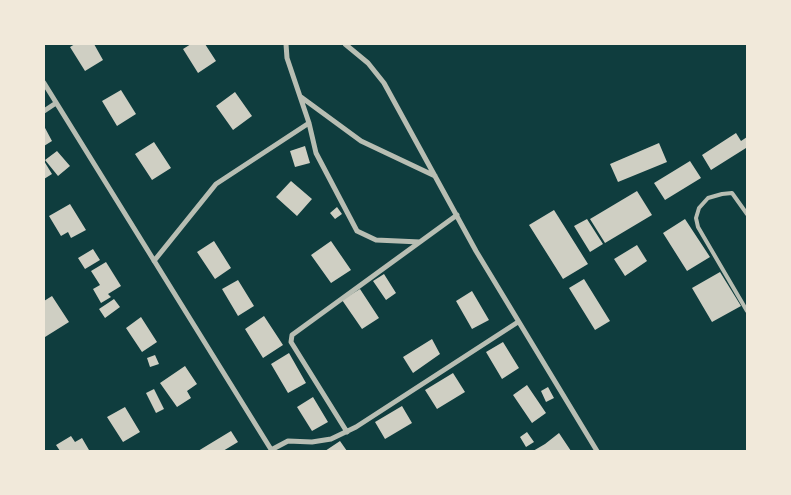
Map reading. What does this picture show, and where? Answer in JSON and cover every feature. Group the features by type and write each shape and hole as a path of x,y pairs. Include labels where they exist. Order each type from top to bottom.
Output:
{"street":[{"path":"286,44 287,58 309,123 316,153 357,231 376,240 421,242"},
{"path":"345,44 378,73 456,215 518,322 597,451"},
{"path":"44,83 271,451 288,441 312,442 331,439 347,432 434,379 518,322"},
{"path":"301,98 361,141 436,177"},
{"path":"44,111 56,103"},
{"path":"154,261 216,184 309,123"},
{"path":"347,432 290,342 290,337 456,215"}],"lane":[{"path":"747,214 732,194 722,194 708,198 699,208 696,218 698,227 747,311"}],"building":[{"path":"75,44 94,44 103,60 85,71 70,47"},
{"path":"191,44 205,44 216,61 198,73 183,49"},
{"path":"121,90 136,114 117,126 102,101"},
{"path":"235,92 252,116 233,130 216,106"},
{"path":"44,126 52,141 44,146"},
{"path":"736,133 741,141 747,137 747,151 746,148 711,170 702,155"},
{"path":"154,142 171,168 152,180 135,154"},
{"path":"659,143 667,162 618,182 610,164"},
{"path":"305,146 310,163 295,167 290,151"},
{"path":"57,151 70,166 58,176 45,160"},
{"path":"44,161 52,174 44,179"},
{"path":"690,161 701,178 665,200 654,183"},
{"path":"291,181 312,199 297,216 276,197"},
{"path":"637,191 652,215 605,243 590,219"},
{"path":"70,204 86,230 71,238 68,232 61,236 49,216"},
{"path":"337,207 342,214 335,219 330,213"},
{"path":"554,210 588,264 563,279 529,225"},
{"path":"587,219 603,244 590,252 574,226"},
{"path":"685,219 710,257 687,271 663,233"},
{"path":"214,241 231,268 215,279 197,252"},
{"path":"331,241 351,270 331,283 311,255"},
{"path":"637,245 647,261 625,276 614,259"},
{"path":"93,249 100,260 85,269 78,258"},
{"path":"106,262 121,286 108,294 111,297 101,303 93,289 100,285 91,271"},
{"path":"720,272 741,306 712,322 692,288"},
{"path":"384,274 396,293 386,300 373,281"},
{"path":"584,279 610,321 595,330 569,288"},
{"path":"238,280 254,306 238,316 222,289"},
{"path":"360,289 379,318 362,329 342,300"},
{"path":"472,291 489,320 472,329 456,301"},
{"path":"52,296 69,322 45,337 44,301"},
{"path":"114,299 120,307 105,318 99,309"},
{"path":"264,316 283,345 263,358 245,329"},
{"path":"141,317 157,342 142,352 126,328"},
{"path":"432,339 440,354 413,373 403,357"},
{"path":"503,342 519,368 502,379 486,352"},
{"path":"289,353 306,383 288,393 271,364"},
{"path":"155,355 159,364 150,367 147,358"},
{"path":"185,366 197,384 187,391 191,398 177,407 160,383"},
{"path":"453,373 465,392 437,409 425,390"},
{"path":"527,385 546,413 532,423 513,395"},
{"path":"548,387 554,398 546,402 541,391"},
{"path":"154,389 164,409 156,413 146,393"},
{"path":"313,397 328,422 312,431 297,407"},
{"path":"402,406 412,423 385,439 375,422"},
{"path":"125,407 140,432 123,442 107,417"},
{"path":"231,431 238,442 223,451 198,451"},
{"path":"527,432 534,442 526,447 520,437"},
{"path":"559,433 571,451 533,451 545,444"},
{"path":"71,436 75,442 82,438 89,450 60,451 56,445"},
{"path":"340,441 347,451 325,451"}]}
